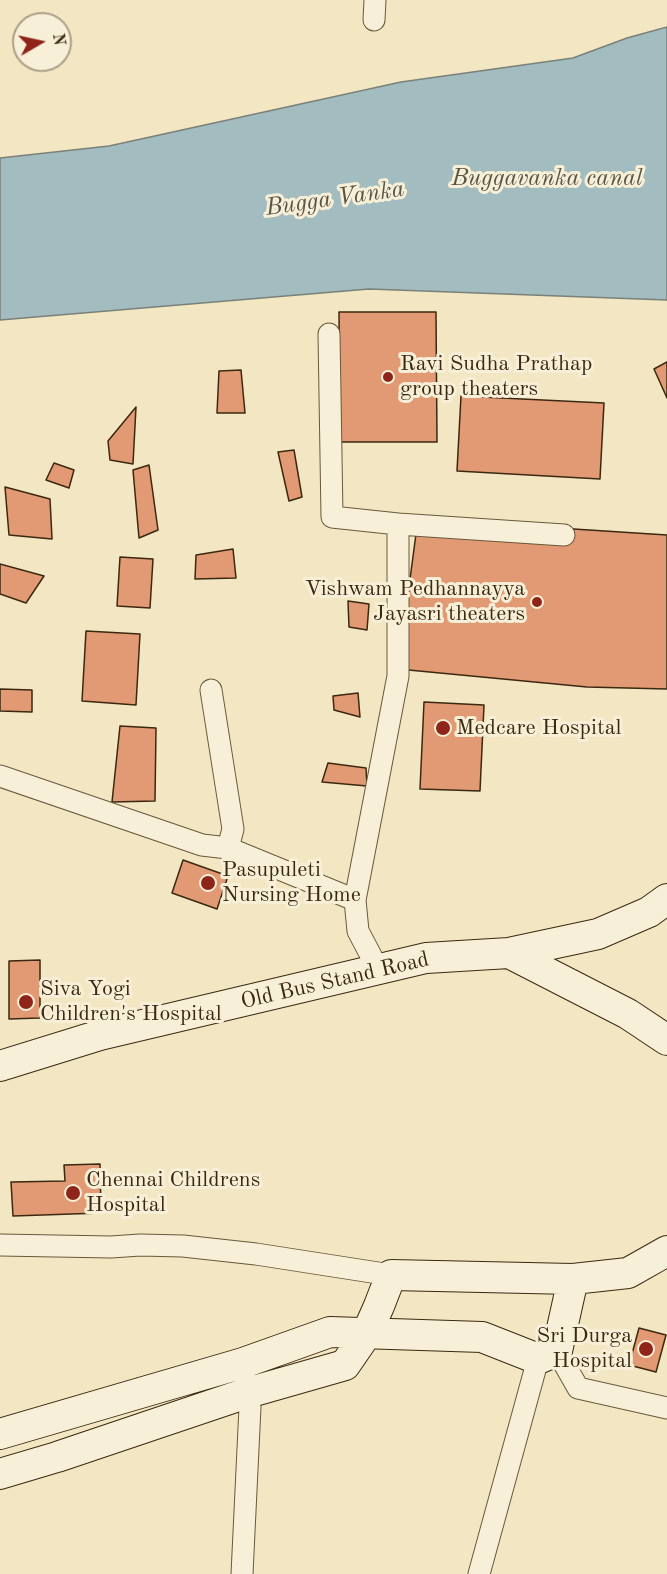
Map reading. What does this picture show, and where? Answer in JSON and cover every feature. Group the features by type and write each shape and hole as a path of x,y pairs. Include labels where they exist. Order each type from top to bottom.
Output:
{"main road":[{"name":"Old Bus Stand Road","path":"0,1066 100,1035 426,958 509,953 598,934 649,912 667,899"},
{"path":"509,953 628,1014 667,1040"},
{"path":"0,1474 248,1393 345,1365 367,1333 391,1275 573,1279 628,1273 667,1251"},
{"path":"0,1434 243,1363 330,1332 482,1337 548,1355 573,1279"}],"street":[{"path":"329,334 332,517 564,535"},
{"path":"378,969 358,931 355,900 398,676 399,524"},
{"path":"211,690 233,829 228,848"},
{"path":"0,776 202,845 228,848 355,900"},
{"path":"0,1245 183,1246 267,1255 391,1275"},
{"path":"548,1355 578,1388 667,1408"},
{"path":"479,1574 548,1355"},
{"path":"242,1574 250,1407 243,1363"}],"water":[{"name":"Buggavanka canal","path":"667,27 667,300 369,289 0,320 0,158 109,146 401,82 573,58 627,38"}],"building":[{"name":"Ravi Sudha Prathap group theaters","path":"339,312 436,312 437,442 340,442"},
{"path":"667,362 667,398 654,369"},
{"path":"241,370 245,413 217,413 219,371"},
{"path":"461,396 604,403 600,479 457,471"},
{"path":"136,407 133,464 110,460 108,441"},
{"path":"294,450 302,497 289,501 278,452"},
{"path":"54,463 74,470 69,488 46,480"},
{"path":"149,465 158,530 139,538 133,470"},
{"path":"5,487 50,499 52,539 9,535"},
{"name":"Vishwam Pedhannayya Jayasri theaters","path":"418,519 667,535 667,689 587,687 398,669"},
{"path":"233,549 236,578 195,579 196,555"},
{"path":"120,557 153,559 150,608 117,606"},
{"path":"0,564 44,576 26,603 0,594"},
{"path":"348,601 369,604 367,630 349,627"},
{"path":"86,631 140,634 136,705 82,701"},
{"path":"0,689 32,690 32,712 0,711"},
{"path":"358,693 360,717 334,710 333,696"},
{"path":"424,702 484,705 480,791 420,789"},
{"path":"120,726 156,728 155,801 112,802"},
{"path":"328,763 366,768 367,786 322,782"},
{"path":"183,860 228,876 217,909 172,893"},
{"path":"40,960 40,1018 9,1019 9,961"},
{"path":"100,1164 101,1213 13,1216 11,1182 65,1181 64,1165"},
{"path":"639,1328 666,1335 656,1372 629,1365"}],"place":[{"name":"Ravi Sudha Prathap group theaters","path":"388,377"},
{"name":"Vishwam Pedhannayya Jayasri theaters","path":"537,602"},
{"name":"Medcare Hospital","path":"443,728"},
{"name":"Pasupuleti Nursing Home","path":"208,883"},
{"name":"Siva Yogi Children's Hospital","path":"26,1002"},
{"name":"Chennai Childrens Hospital","path":"73,1193"},
{"name":"Sri Durga Hospital","path":"646,1349"}],"water label":[{"name":"Bugga Vanka","path":"335,199"}]}
